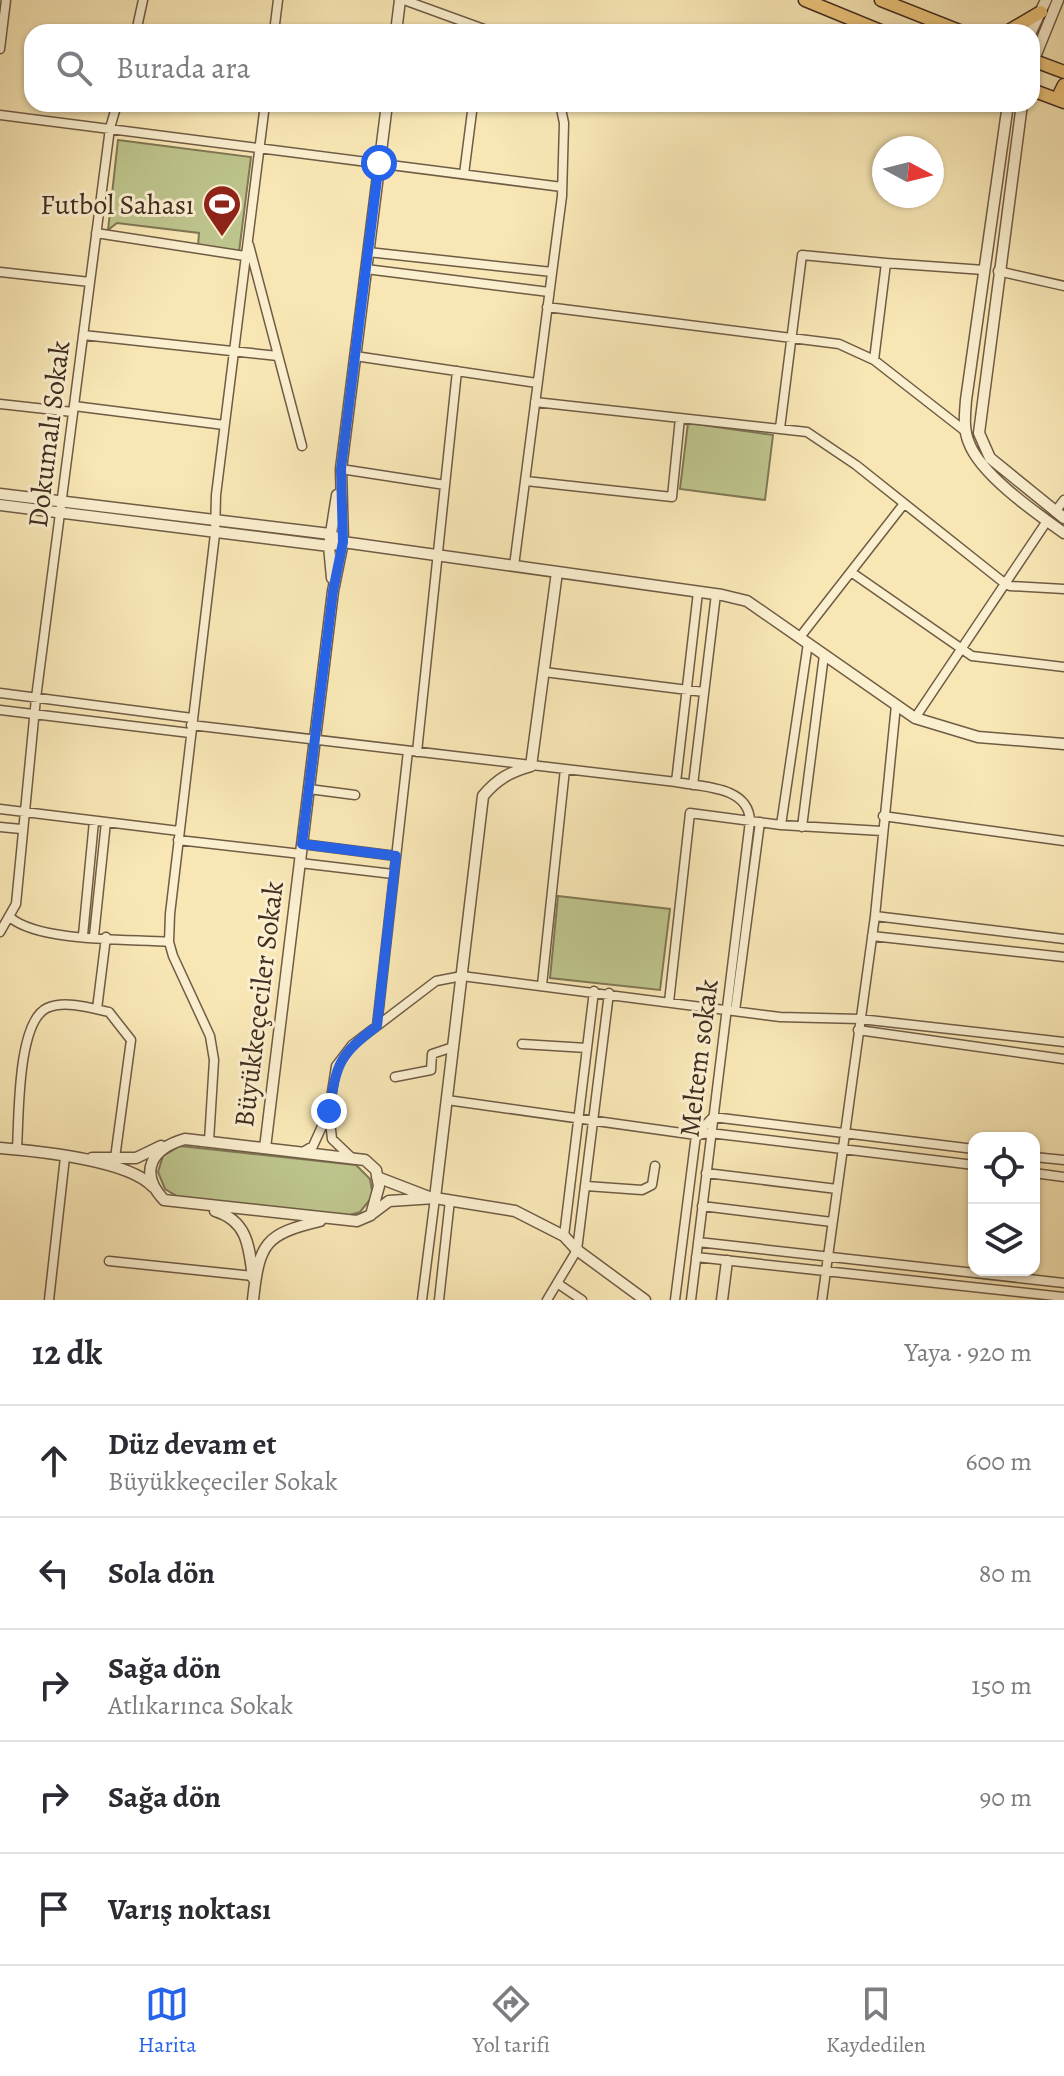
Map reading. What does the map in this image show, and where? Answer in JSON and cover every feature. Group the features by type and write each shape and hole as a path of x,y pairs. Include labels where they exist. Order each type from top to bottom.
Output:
{"main road":[{"path":"805,0 864,24"},
{"path":"881,0 942,24"},
{"path":"1018,24 1044,6"},
{"path":"1040,64 1064,72"},
{"path":"1064,85 1060,93 1064,102"},
{"path":"1040,93 1064,102"}],"street":[{"path":"0,49 6,0"},
{"path":"138,24 143,0"},
{"path":"275,24 278,0"},
{"path":"398,24 402,0 466,24"},
{"path":"1040,42 1058,0"},
{"path":"1035,24 1044,6"},
{"name":"Dokumalı Sokak","path":"0,932 11,918 16,904 34,714 110,128 115,112"},
{"path":"209,1141 214,1060 210,1036 169,942 191,725 215,534 224,425 264,112"},
{"name":"Büyükkeçeciler Sokak","path":"265,1148 333,591 343,542 341,469 386,112"},
{"path":"464,174 472,112"},
{"path":"514,566 562,187 562,112"},
{"path":"1007,112 966,400 965,431 978,459 1055,517"},
{"path":"1021,112 979,433 990,458 1055,517 1064,533"},
{"path":"0,115 562,187"},
{"path":"96,233 245,256"},
{"path":"247,240 302,446"},
{"path":"368,252 552,272"},
{"path":"780,428 802,255 984,270"},
{"path":"874,360 886,263"},
{"path":"366,269 549,292"},
{"path":"998,271 1064,286"},
{"path":"0,272 90,282"},
{"path":"547,307 839,344 874,360 965,431"},
{"path":"83,335 278,356"},
{"path":"355,356 537,383"},
{"path":"377,1026 393,874 412,752 457,371"},
{"path":"535,402 807,432 1003,582 1010,586 1064,589"},
{"path":"0,404 224,425"},
{"path":"526,481 672,497 680,418"},
{"path":"333,591 330,540 341,469 445,485"},
{"path":"0,494 61,508 215,534 330,540"},
{"path":"915,718 1003,582 1055,517 1064,500"},
{"path":"0,505 215,522 716,594 747,601 915,718 978,737 1064,744"},
{"path":"781,825 804,640 903,505"},
{"path":"531,766 557,572"},
{"path":"851,572 959,650 972,656 1064,667"},
{"path":"676,782 698,592"},
{"path":"693,785 716,594"},
{"path":"802,827 824,655"},
{"path":"544,672 704,692"},
{"path":"0,693 191,725 676,782 732,793 749,809 750,821"},
{"path":"822,1300 875,916 896,705"},
{"path":"0,710 191,725"},
{"path":"422,1300 483,796 503,777 531,766"},
{"path":"542,985 565,769"},
{"path":"309,789 355,795"},
{"path":"0,809 106,822 301,854 393,874"},
{"path":"669,1002 690,813 802,827 882,831"},
{"path":"883,816 1064,841"},
{"path":"83,935 94,821"},
{"name":"Meltem sokak","path":"730,1011 750,821"},
{"path":"94,936 106,822"},
{"name":"Meltem sokak","path":"691,1300 710,1133 760,822"},
{"path":"0,827 21,829"},
{"path":"301,854 396,856"},
{"path":"875,916 1064,939"},
{"path":"11,918 21,927 169,942"},
{"path":"872,936 1064,957"},
{"path":"97,1009 106,937"},
{"path":"354,1159 332,1139 329,1111 336,1066 352,1045 436,981 462,976 780,1017 860,1019 1064,1042"},
{"path":"564,1236 594,991"},
{"path":"547,1300 577,1250 609,993"},
{"path":"17,1149 26,1036 36,1016 48,1008 63,1005 109,1012 131,1040 115,1158"},
{"path":"858,1030 1064,1059"},
{"path":"522,1044 587,1048"},
{"path":"395,1077 431,1070 432,1054 453,1047"},
{"path":"447,1100 577,1121 696,1135 710,1133 968,1164"},
{"path":"301,1153 313,1146 329,1111"},
{"path":"696,1135 713,1117 968,1148"},
{"name":"Meltem sokak","path":"675,1300 696,1135"},
{"path":"70,1158 136,1158 185,1139 365,1160 376,1170 377,1177 377,1202 371,1215"},
{"path":"157,1192 153,1157 163,1145"},
{"path":"0,1148 70,1158 144,1177 164,1200 190,1205 357,1221 389,1201 435,1198 515,1211 564,1236 577,1250 645,1300"},
{"path":"49,1300 70,1158"},
{"path":"1040,1158 1064,1160"},
{"path":"586,1186 642,1190 652,1185 655,1166"},
{"path":"706,1173 837,1189"},
{"path":"1040,1174 1064,1177"},
{"path":"377,1177 435,1198"},
{"path":"439,1300 450,1200"},
{"path":"190,1205 236,1221 249,1239 253,1296"},
{"path":"702,1206 832,1222"},
{"path":"253,1296 260,1260 269,1241 285,1229 331,1219"},
{"path":"698,1242 828,1259 1064,1283"},
{"path":"696,1257 1064,1297"},
{"path":"109,1261 253,1276"},
{"path":"722,1300 727,1261"},
{"path":"557,1283 582,1300"}],"green space":[{"path":"118,140 251,157 239,252 198,246 199,233 117,223 108,230"},
{"path":"688,423 773,435 765,500 680,489"},
{"path":"558,896 670,909 660,990 550,978"},
{"path":"180,1146 356,1165 370,1179 373,1196 360,1212 346,1216 180,1198 165,1189 158,1172 163,1156"}],"place":[{"name":"Futbol Sahası","path":"222,238"}],"route":[{"path":"329,1111 336,1066 352,1045 377,1026 396,856 302,844 333,591 343,542 341,469 379,163"}]}
